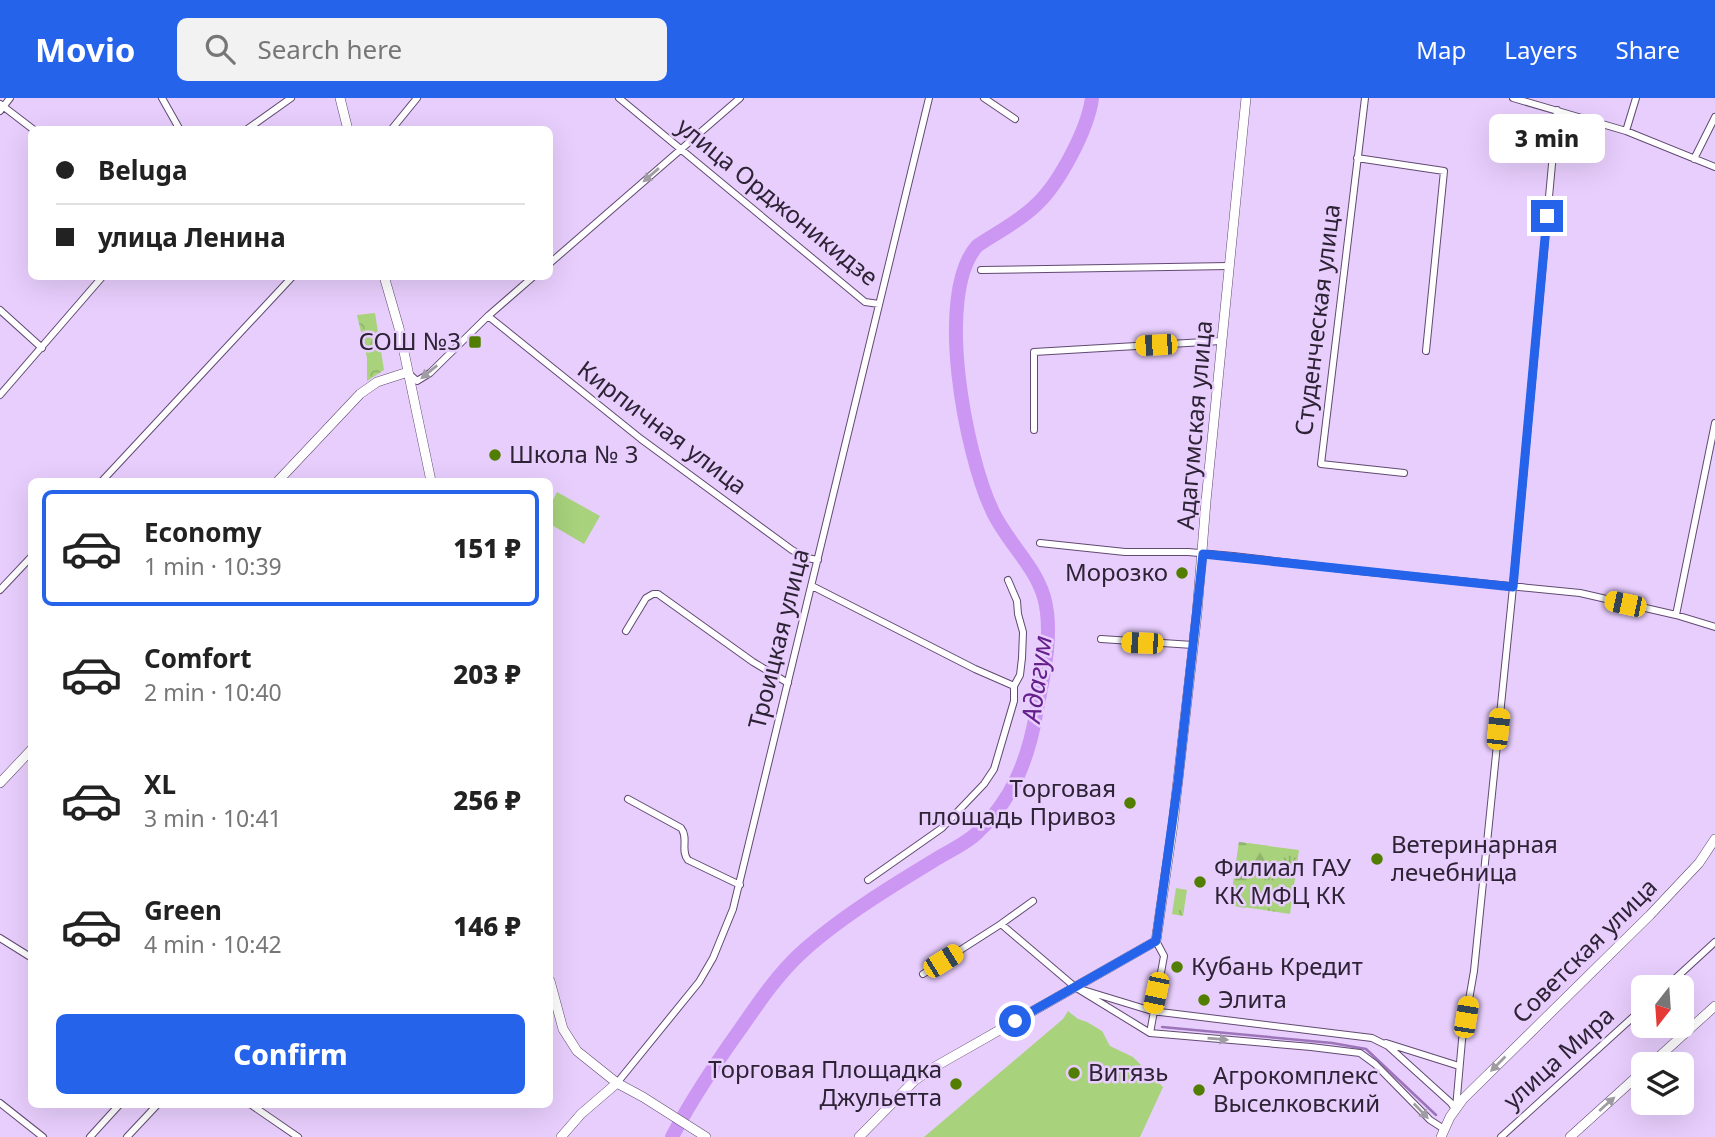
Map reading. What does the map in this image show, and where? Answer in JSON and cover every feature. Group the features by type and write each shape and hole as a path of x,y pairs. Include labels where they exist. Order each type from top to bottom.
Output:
{"main road":[{"path":"340,98 347,126"},
{"name":"Адагумская улица","path":"1156,941 1174,813 1203,554 1246,98"},
{"path":"385,280 399,328 430,478"},
{"path":"281,478 360,394 377,382 408,372"},
{"path":"0,783 28,753"},
{"name":"Советская улица","path":"1443,1133 1463,1099 1650,915 1699,863 1715,839"},
{"path":"859,1137 922,1075 966,1047 1156,941"},
{"path":"553,991 568,1039 578,1051 617,1083 705,1137"},
{"path":"1664,1052 1715,1006"},
{"path":"1570,1137 1631,1082"},
{"name":"Троицкая улица","path":"561,1137 617,1083"}],"street":[{"path":"10,98 1,107 28,126"},
{"path":"162,98 178,126"},
{"path":"252,126 290,98"},
{"path":"394,126 417,98"},
{"name":"улица Орджоникидзе","path":"619,98 864,302 879,304"},
{"path":"553,260 740,98"},
{"name":"Троицкая улица","path":"617,1083 708,969 726,929 740,885 929,98"},
{"path":"984,98 1015,120"},
{"name":"Студенческая улица","path":"1364,98 1321,464 1404,473"},
{"path":"1513,98 1626,131 1715,167"},
{"path":"1626,131 1636,98"},
{"path":"1453,1113 1474,971 1557,110"},
{"path":"1694,159 1715,117"},
{"path":"1357,158 1444,171 1426,351"},
{"path":"981,270 1229,266"},
{"path":"0,395 100,280"},
{"path":"105,478 289,280"},
{"path":"408,372 417,381 423,378 529,280"},
{"path":"0,310 42,348"},
{"name":"Кирпичная улица","path":"488,316 550,368 673,463 792,550 818,560"},
{"path":"1034,430 1034,352 1221,341"},
{"path":"1676,615 1715,423"},
{"path":"1040,543 1125,552 1203,554 1580,593 1676,615 1715,627"},
{"path":"0,590 28,560"},
{"path":"868,880 942,828 990,777 998,761 1014,701 1014,686 1020,675 1023,632 1017,614 1017,601 1008,580"},
{"path":"812,586 1014,686"},
{"path":"626,631 646,598 658,594 752,662 788,682"},
{"path":"1101,639 1193,645"},
{"path":"628,799 667,818 684,830 684,854 688,860 740,885"},
{"path":"923,974 1033,901"},
{"path":"1002,924 1075,987 1150,1033 1360,1053 1375,1064 1443,1133"},
{"path":"0,938 28,956"},
{"path":"1150,1033 1164,956 1156,941"},
{"path":"1679,975 1715,942"},
{"path":"1075,987 1152,1011 1362,1035 1460,1066"},
{"name":"улица Мира","path":"1501,1137 1631,1018"},
{"path":"1381,1042 1451,1103 1453,1113"},
{"path":"0,1103 43,1137"},
{"path":"90,1137 116,1108"},
{"path":"127,1137 154,1108"},
{"path":"256,1108 298,1137"}],"green space":[{"path":"375,313 384,370 367,381 367,358 357,315"},
{"path":"557,492 600,516 584,544 553,526 553,500"},
{"path":"1239,842 1299,850 1290,914 1230,905"},
{"path":"1239,842 1270,846 1270,862 1265,869 1264,885 1249,896 1245,908 1230,905"},
{"path":"1176,888 1187,890 1183,916 1172,914"},
{"name":"Витязь","path":"1068,1011 1102,1031 1110,1046 1133,1057 1163,1087 1140,1137 924,1137 1063,1019"}],"waterway":[{"name":"Адагум","path":"672,1137 722,1054 793,961 831,928 865,904 973,837 1000,807 1017,778 1033,731 1044,671 1048,640 1047,611 1034,574 998,521 982,485 964,415 956,337 958,300 964,269 977,246 1030,211 1054,184 1079,140 1092,98"},
{"path":"1162,1027 1332,1043 1366,1049 1436,1115"}],"place":[{"name":"СОШ №3","path":"475,342"},
{"name":"Школа № 3","path":"495,455"},
{"name":"Морозко","path":"1182,573"},
{"name":"Торговая площадь Привоз","path":"1130,803"},
{"name":"Ветеринарная лечебница","path":"1377,859"},
{"name":"Филиал ГАУ КК МФЦ КК","path":"1200,882"},
{"name":"Кубань Кредит","path":"1177,967"},
{"name":"Элита","path":"1204,1000"},
{"name":"Витязь","path":"1074,1073"},
{"name":"Торговая Площадка Джульетта","path":"956,1084"},
{"name":"Агрокомплекс Выселковский","path":"1199,1090"}],"route":[{"path":"1015,1021 1156,941 1178,781 1203,554 1513,587 1547,216"}]}
